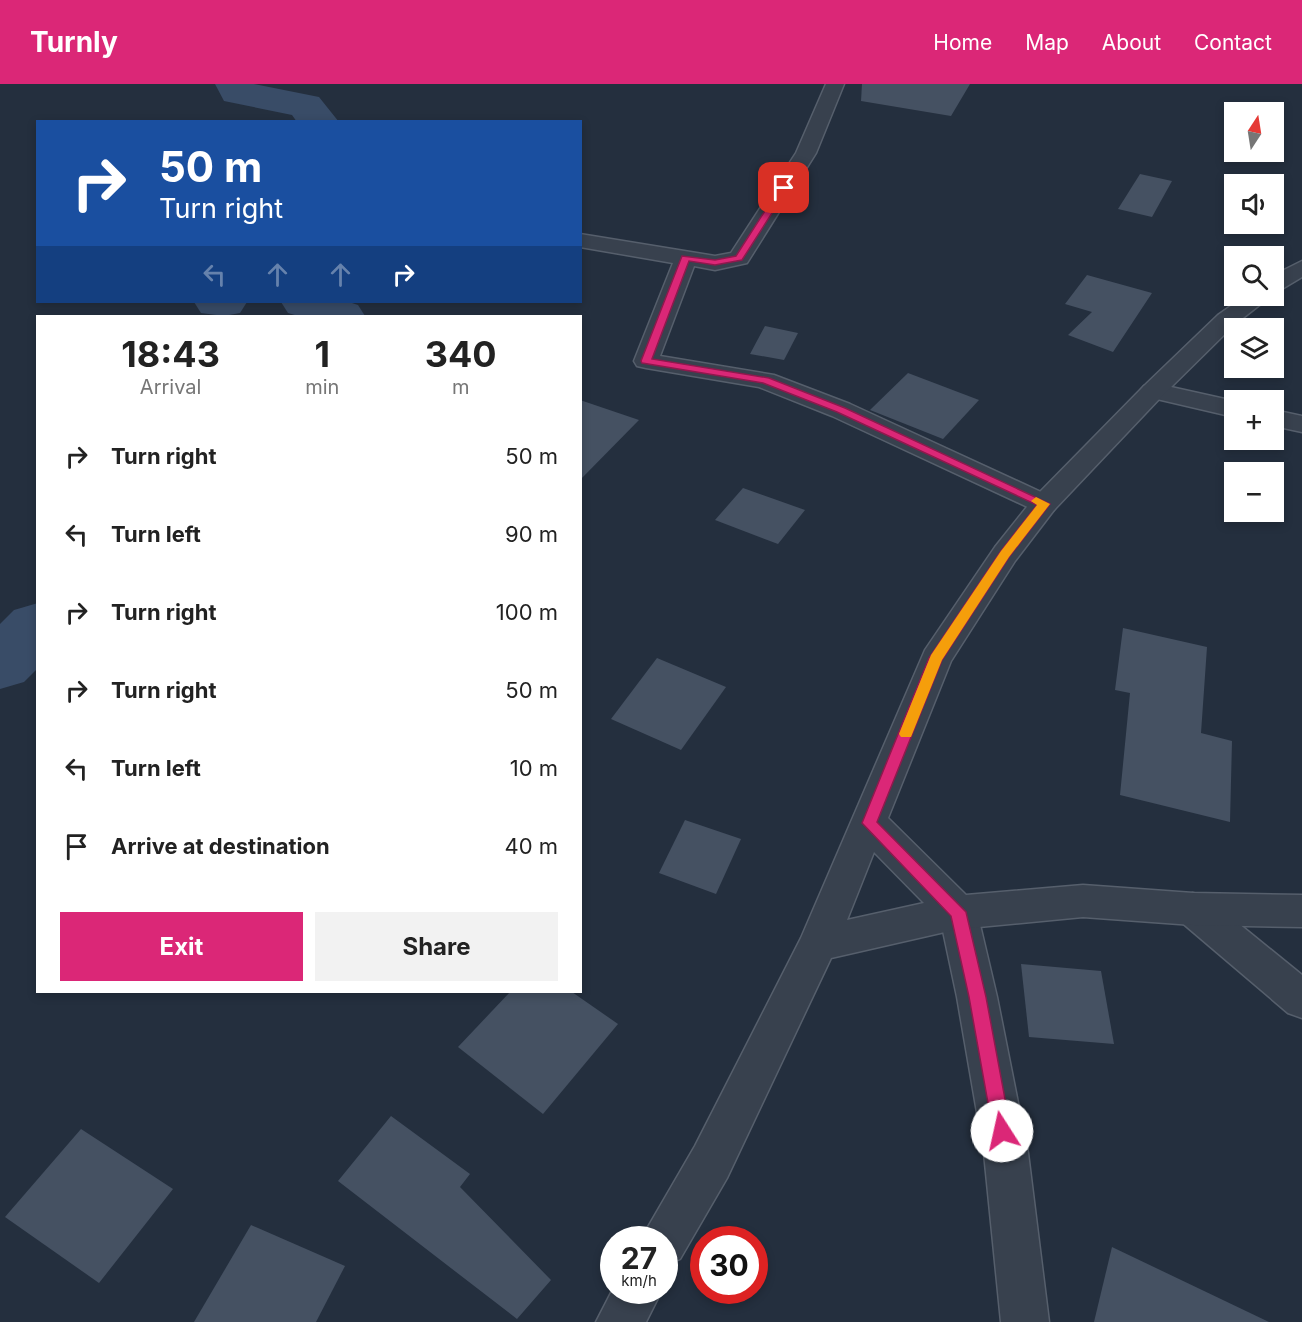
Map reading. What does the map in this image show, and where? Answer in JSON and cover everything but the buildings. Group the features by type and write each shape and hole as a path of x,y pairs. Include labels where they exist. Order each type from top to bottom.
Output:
{"street":[{"path":"582,240 715,262 739,258 806,153 834,84"},
{"path":"686,258 646,361 765,380 841,410 1044,504"},
{"path":"1284,278 1302,268"},
{"path":"674,1226 711,1161 818,944 936,658 1005,554 1044,504 1153,391 1226,320 1245,306"},
{"path":"1153,391 1224,407"},
{"path":"1284,420 1302,424"},
{"path":"869,823 958,912 978,997 1006,1153 1025,1322"},
{"path":"818,944 958,912 1083,901 1193,909 1302,911"},
{"path":"1193,909 1302,1000"},
{"path":"620,1322 630,1304"}],"waterway":[{"path":"234,84 238,93 305,105 317,120"},
{"path":"308,303 338,315"},
{"path":"0,664 36,629"}],"slow traffic":[{"path":"906,734 936,658 1005,554 1044,504 1036,501"}],"route":[{"path":"784,188 739,258 715,262 686,258 646,361 765,380 841,410 1044,504 1005,554 936,658 869,823 958,912 978,997 1002,1131"}]}
